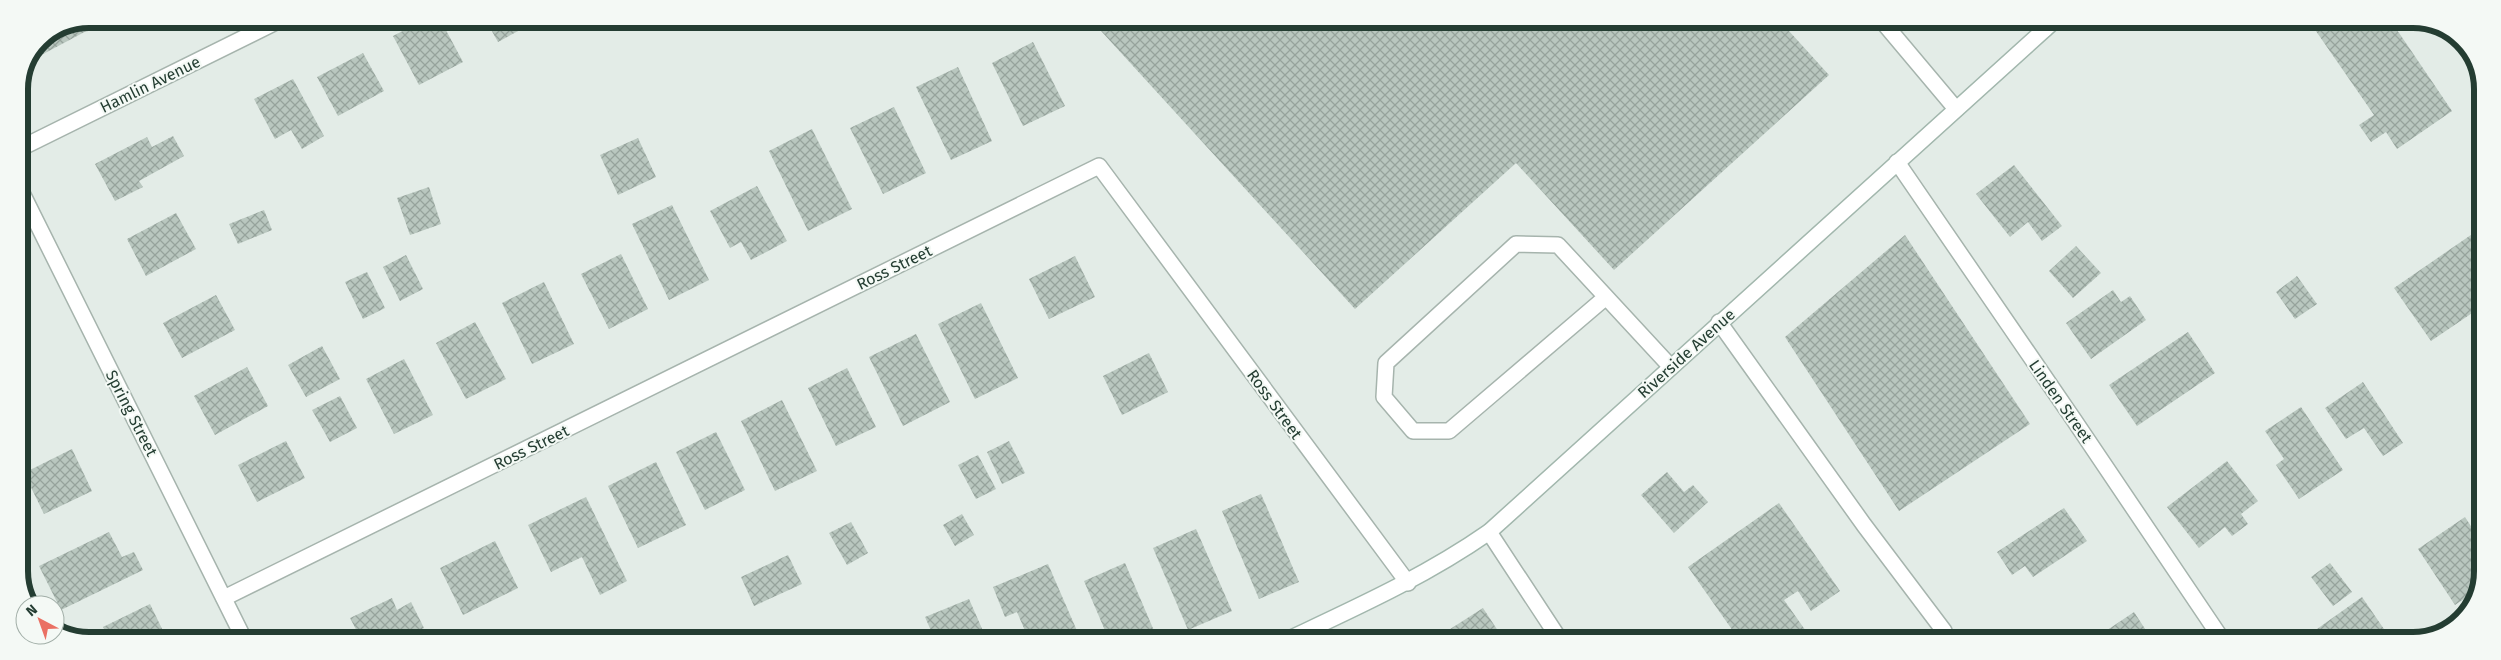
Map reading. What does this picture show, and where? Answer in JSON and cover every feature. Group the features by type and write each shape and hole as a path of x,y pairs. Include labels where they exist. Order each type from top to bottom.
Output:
{"street":[{"name":"Hamlin Avenue","path":"28,145 264,28"},
{"path":"1889,28 1956,109"},
{"name":"Riverside Avenue","path":"1304,632 1408,583 1452,558 1489,532 1670,366 1956,109 2040,28"},
{"name":"Linden Street","path":"1897,162 2217,632"},
{"name":"Ross Street","path":"224,598 1099,166 1408,583"},
{"name":"Spring Street","path":"28,205 241,632"},
{"path":"1606,297 1449,431 1413,431 1384,397 1386,362 1516,244 1558,244 1670,366"},
{"path":"1720,322 1864,525 1944,631"},
{"path":"1489,532 1555,632"}],"building":[{"path":"92,28 36,58 45,45 65,32"},
{"path":"409,28 445,28 463,62 419,85 393,36"},
{"path":"490,28 524,28 498,42"},
{"path":"1098,28 1786,28 1829,75 1614,270 1516,163 1355,309"},
{"path":"2314,28 2396,28 2452,111 2397,149 2386,132 2371,142 2359,125 2374,115"},
{"path":"1033,42 1065,106 1023,126 992,63"},
{"path":"363,53 384,91 338,116 317,77"},
{"path":"958,67 992,141 951,160 916,87"},
{"path":"293,79 324,136 302,149 291,130 275,139 254,99"},
{"path":"894,107 926,173 883,194 850,128"},
{"path":"812,129 852,209 808,231 769,151"},
{"path":"173,136 184,156 139,181 143,187 115,201 95,164 147,137 152,147"},
{"path":"638,138 656,177 618,195 600,155"},
{"path":"2014,165 2062,226 2042,241 2028,222 2010,237 1976,194"},
{"path":"757,186 787,241 751,260 741,242 730,248 710,211"},
{"path":"429,187 441,224 410,235 397,198"},
{"path":"672,205 709,280 669,300 632,224"},
{"path":"264,210 272,230 238,244 229,224"},
{"path":"176,213 196,249 146,276 127,239"},
{"path":"2473,233 2473,312 2431,341 2394,288"},
{"path":"1905,235 2030,424 1899,511 1785,337"},
{"path":"2076,246 2101,273 2073,298 2049,271"},
{"path":"621,254 648,309 609,329 581,274"},
{"path":"406,255 423,289 400,301 383,267"},
{"path":"1075,256 1095,297 1049,319 1029,279"},
{"path":"367,272 385,308 363,319 345,282"},
{"path":"2297,276 2317,304 2295,319 2276,292"},
{"path":"544,282 574,344 532,364 502,303"},
{"path":"2113,290 2121,302 2130,296 2146,320 2091,359 2066,323"},
{"path":"216,295 235,330 182,358 163,323"},
{"path":"981,303 1018,378 975,399 938,324"},
{"path":"475,322 506,379 466,399 436,343"},
{"path":"2188,332 2215,373 2137,426 2109,385"},
{"path":"916,334 950,402 903,426 869,357"},
{"path":"322,346 340,379 306,397 288,365"},
{"path":"1149,353 1168,392 1122,415 1103,376"},
{"path":"404,359 433,415 394,434 366,379"},
{"path":"247,367 268,406 215,435 194,396"},
{"path":"847,368 876,427 836,446 808,388"},
{"path":"2363,382 2403,443 2383,456 2364,428 2346,439 2325,408"},
{"path":"340,396 357,428 330,442 312,410"},
{"path":"782,400 817,471 775,491 741,421"},
{"path":"2301,407 2343,470 2299,499 2276,465 2284,459 2265,431"},
{"path":"716,432 745,490 705,510 676,452"},
{"path":"286,441 305,478 257,502 238,465"},
{"path":"1009,441 1025,473 1002,484 987,452"},
{"path":"72,449 92,491 44,514 28,481 28,471"},
{"path":"978,455 996,489 976,499 958,465"},
{"path":"2227,461 2258,501 2241,514 2248,524 2232,536 2225,527 2199,548 2167,507"},
{"path":"656,462 686,525 638,548 608,486"},
{"path":"1667,472 1684,492 1693,485 1708,502 1674,533 1641,495"},
{"path":"1261,494 1299,582 1259,599 1222,511"},
{"path":"586,497 627,581 600,595 582,557 551,572 528,525"},
{"path":"1779,503 1840,591 1811,611 1798,591 1784,600 1807,632 1734,632 1688,567"},
{"path":"2064,508 2087,541 2033,577 2025,566 2012,575 1997,552"},
{"path":"962,514 974,535 955,546 943,525"},
{"path":"2465,517 2474,531 2474,572 2468,596 2455,605 2418,549"},
{"path":"851,522 868,553 847,565 829,533"},
{"path":"1196,529 1232,611 1188,630 1153,548"},
{"path":"109,532 122,557 134,552 143,570 65,608 65,595 54,595 39,566"},
{"path":"495,541 518,588 463,615 440,568"},
{"path":"788,555 802,584 754,606 741,577"},
{"path":"1125,563 1155,632 1106,632 1084,581"},
{"path":"2330,563 2352,592 2333,606 2311,577"},
{"path":"1048,564 1078,632 1026,632 1017,612 1005,617 993,587"},
{"path":"2362,597 2386,632 2313,632"},
{"path":"392,598 397,610 411,602 424,628 416,632 357,632 350,618"},
{"path":"969,599 983,632 932,632 925,617"},
{"path":"150,604 164,632 106,632 103,627"},
{"path":"1483,608 1499,632 1446,632"},
{"path":"2134,612 2147,632 2104,632"}]}
